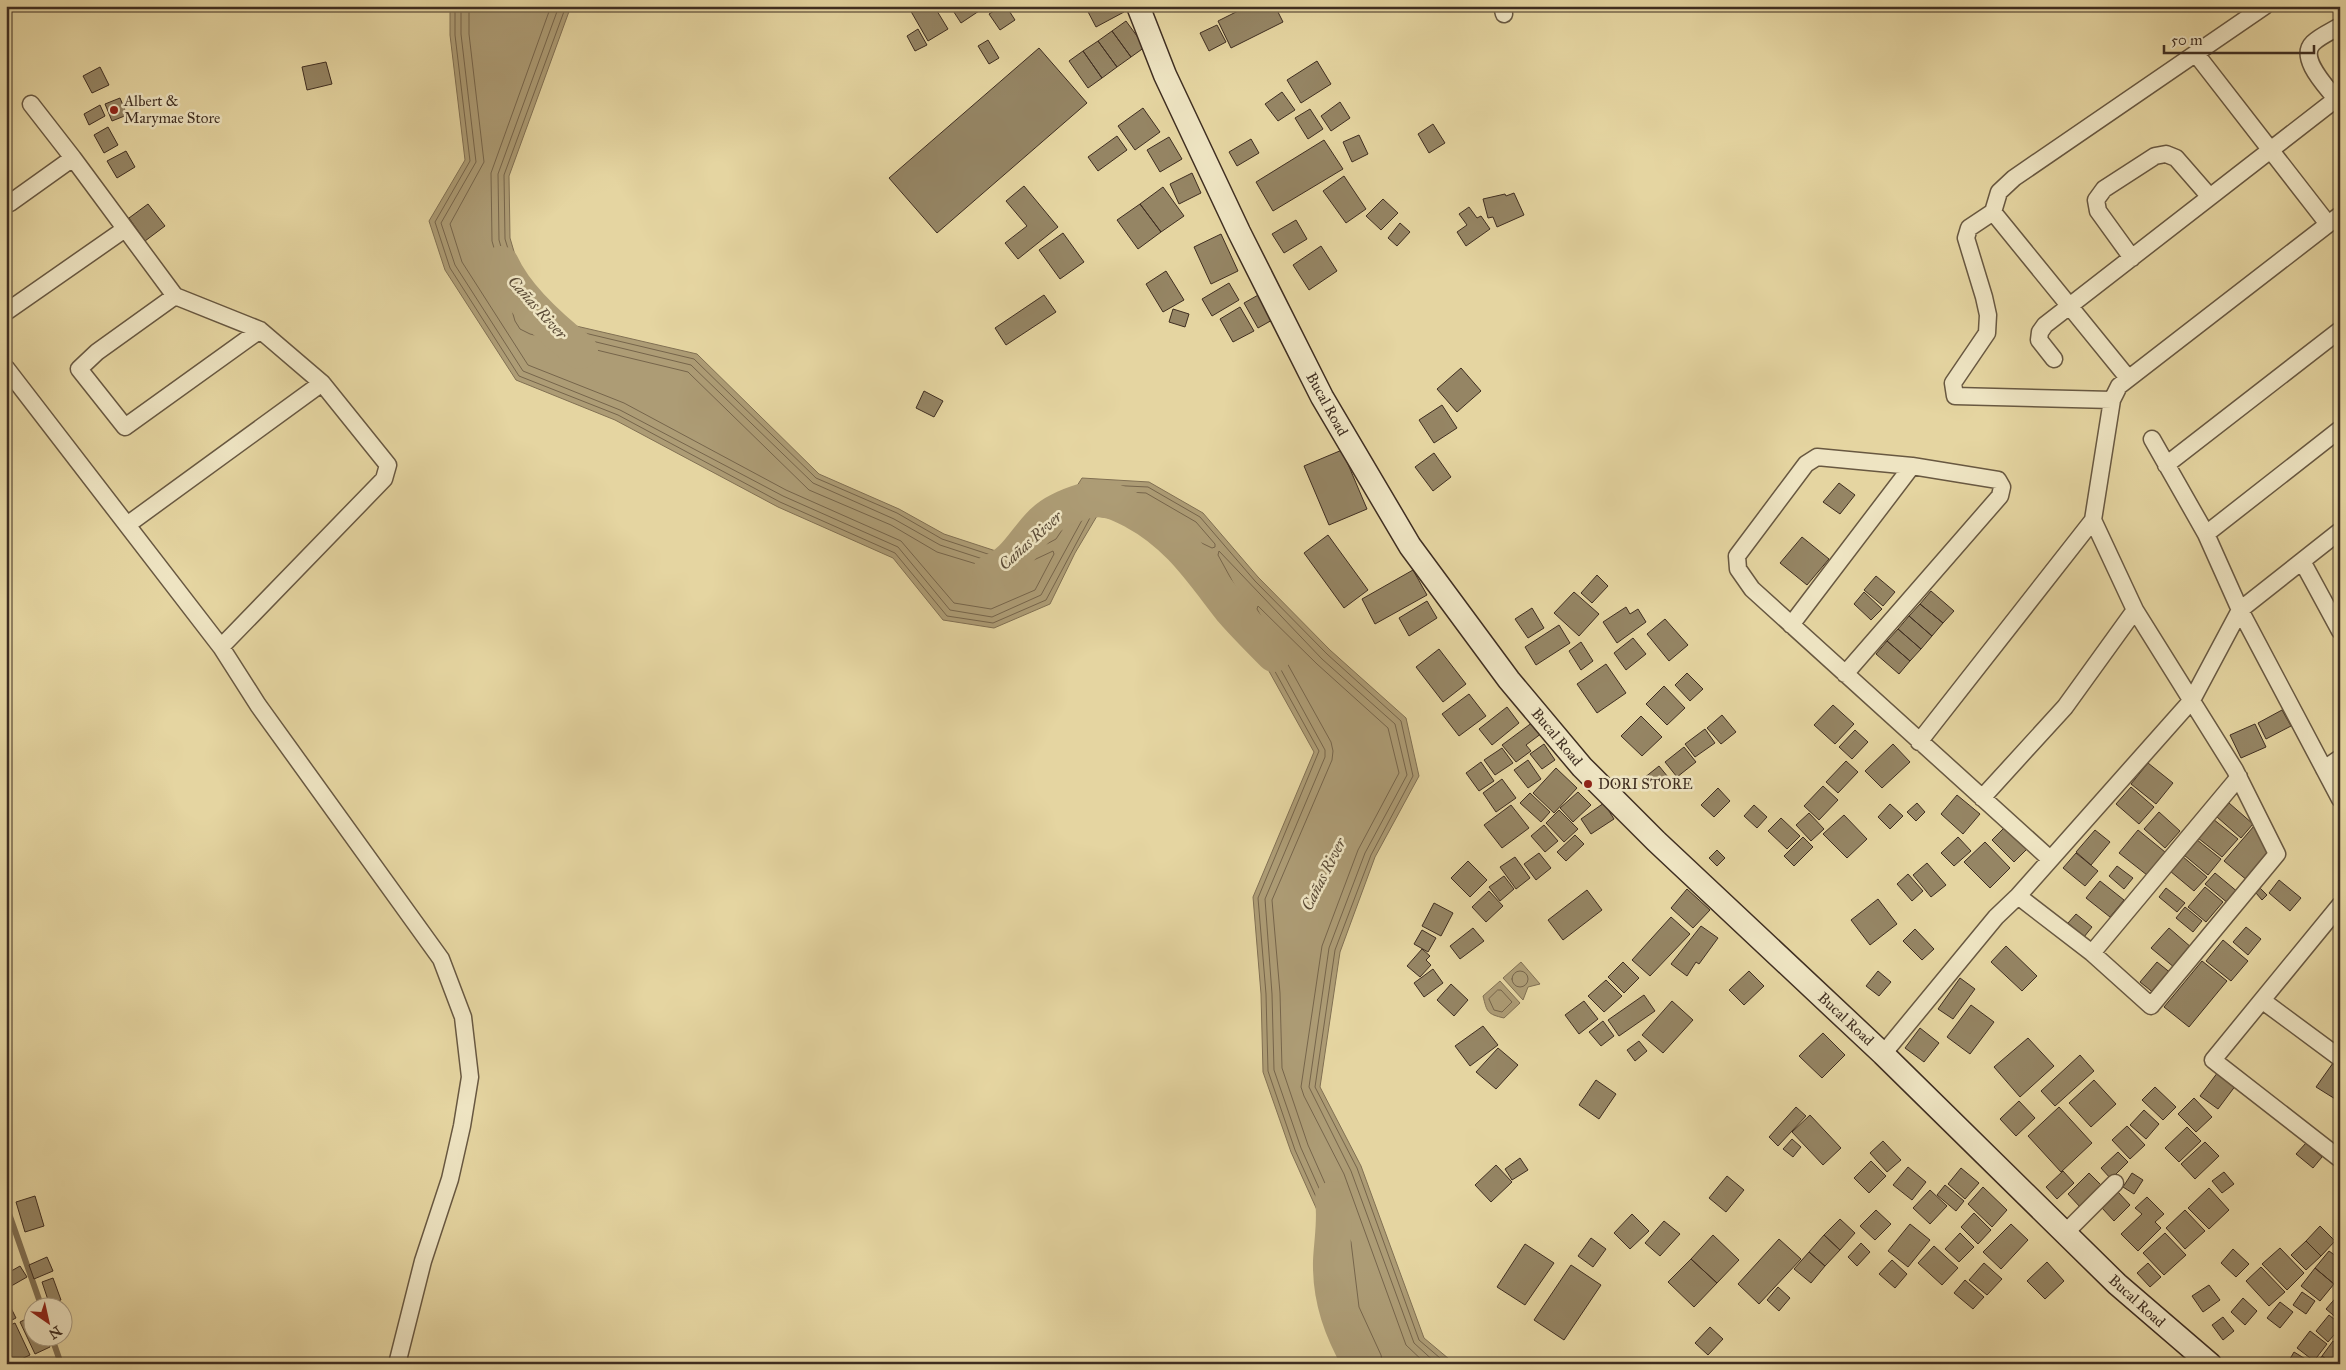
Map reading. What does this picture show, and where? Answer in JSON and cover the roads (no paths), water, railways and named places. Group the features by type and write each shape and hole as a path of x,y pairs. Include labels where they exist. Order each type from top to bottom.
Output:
{"street":[{"name":"Bucal Road","path":"1138,6 1164,75 1239,232 1322,396 1410,546 1509,680 1582,767 1656,841 1884,1054 2066,1232 2116,1284 2210,1364"},
{"path":"2112,400 1955,396 1953,383 1987,334 1988,315 1966,238 1969,228 1993,212 1999,192 2014,178 2265,6"},
{"path":"2054,359 2039,340 2040,332 2070,306 2338,98 2309,61 2308,52 2313,43 2340,26"},
{"path":"1919,742 2093,520 2112,400 2119,386 2334,220 2270,150 2196,54"},
{"path":"31,104 175,296 260,330 322,383 388,465 384,479 221,647"},
{"path":"2132,258 2098,211 2096,200 2104,189 2155,156 2166,154 2176,158 2210,197"},
{"path":"7,203 73,158"},
{"path":"1993,212 2128,378"},
{"path":"6,312 125,229"},
{"path":"175,296 97,352 80,369 125,427 260,330"},
{"path":"2166,465 2340,330"},
{"path":"6,368 221,647 258,705 441,959 463,1017 470,1077 462,1126 450,1179 423,1262 397,1364"},
{"path":"127,525 322,383"},
{"path":"2206,534 2340,429"},
{"path":"2152,439 2206,534 2240,610 2340,799"},
{"path":"1845,674 2000,496 2002,487 1998,480 1912,466 1817,457 1806,464 1737,556 1738,569 1752,589 1919,742 2050,859"},
{"path":"1791,625 1912,466"},
{"path":"2018,896 2092,953 2151,1006 2277,854 2239,777 2135,610 2093,520"},
{"path":"1884,1054 1996,917 2018,896 2192,700 2240,610 2340,531"},
{"path":"2302,561 2340,631"},
{"path":"1982,798 2065,707 2135,610"},
{"path":"2324,769 2340,758"},
{"path":"2092,953 2239,777"},
{"path":"2340,906 2264,1001 2214,1058 2214,1062 2340,1159"},
{"path":"2264,1001 2340,1058"},
{"path":"2066,1232 2115,1183"}],"water":[{"path":"450,6 571,6 509,176 510,238 533,316 697,354 819,474 899,509 944,534 1005,554 1049,530 1082,478 1149,482 1203,513 1258,577 1330,650 1406,718 1419,776 1375,857 1340,952 1320,1087 1361,1166 1424,1338 1455,1364 1365,1364 1341,1312 1334,1248 1291,1152 1263,1072 1261,994 1253,897 1314,752 1206,558 1129,521 1097,516 1075,553 1050,604 994,628 943,620 893,558 778,507 615,420 516,380 445,270 429,221 465,160 450,35"},
{"path":"1521,962 1540,984 1528,987 1523,1000 1503,978"},
{"path":"1500,981 1520,1003 1504,1018 1489,1012 1483,996"}],"waterway":[{"name":"Cañas River","path":"501,264 525,300 547,323 580,351"},
{"name":"Cañas River","path":"990,573 1011,560 1040,525 1059,511 1088,500 1100,499 1113,502 1134,511 1150,521 1177,543 1200,568 1232,610 1274,654"},
{"name":"Cañas River","path":"1333,1199 1334,1222 1331,1275 1335,1302 1348,1339 1361,1364"},
{"path":"6,1205 39,1298"},
{"path":"55,1348 61,1364"}],"place":[{"name":"Albert & Marymae Store","path":"114,110"},
{"name":"DORI STORE","path":"1588,784"}]}
